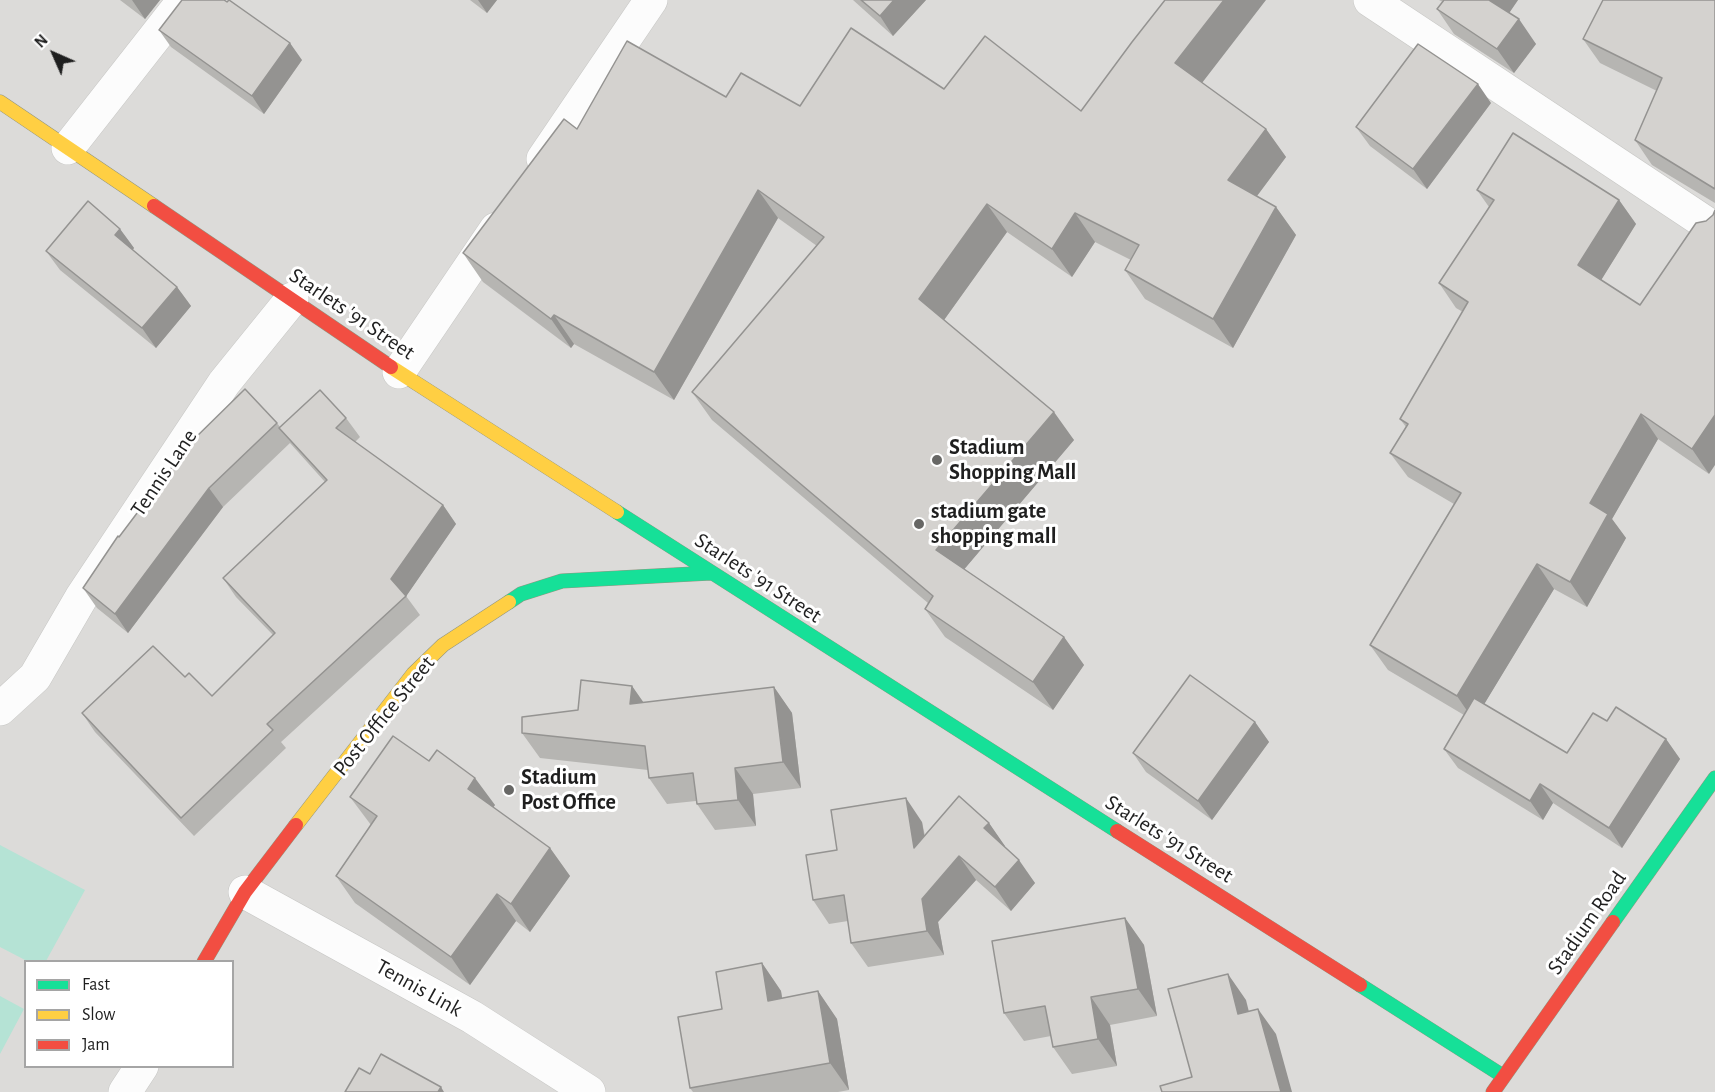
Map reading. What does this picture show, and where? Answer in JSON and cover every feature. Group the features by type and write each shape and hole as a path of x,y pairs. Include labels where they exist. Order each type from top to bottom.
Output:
{"street":[{"path":"68,148 184,0"},
{"path":"399,372 651,0"},
{"path":"1370,0 1715,230"},
{"name":"Starlets '91 Street","path":"0,102 399,372 1503,1076"},
{"name":"Tennis Lane","path":"0,709 35,677 81,598 224,383 292,299"},
{"name":"Post Office Street","path":"205,960 245,892 413,674 443,645 521,594 562,581 711,573"},
{"name":"Stadium Road","path":"1493,1092 1715,778"},
{"name":"Tennis Link","path":"245,892 472,1017 589,1092"},
{"path":"125,1092 141,1068"}],"shaded area":[{"path":"0,0 1715,0 1715,1092 0,1092"}],"green space":[{"path":"0,845 85,890 47,960 25,960 0,947"},
{"path":"0,996 24,1009 0,1054"}],"building":[{"path":"182,0 224,0 227,2 229,0 290,43 252,96 159,30"},
{"path":"861,0 894,0 880,16"},
{"path":"1165,0 1224,0 1175,63 1266,129 1228,180 1276,207 1213,319 1125,270 1139,245 1075,213 1052,249 987,204 919,299 1054,412 936,550 1064,637 1033,682 925,609 933,596 692,392 824,237 758,190 654,372 554,315 551,319 463,253 564,119 577,129 627,41 726,97 741,73 800,106 851,28 944,89 985,36 1081,111"},
{"path":"1444,0 1489,0 1519,19 1497,49 1437,9"},
{"path":"1603,0 1715,0 1715,189 1635,140 1662,78 1583,39"},
{"path":"1418,44 1478,84 1413,169 1356,127"},
{"path":"1513,133 1619,200 1578,265 1640,305 1696,223 1706,221 1715,210 1715,415 1692,449 1641,414 1590,503 1608,514 1570,582 1537,564 1457,696 1370,645 1461,493 1390,453 1408,424 1400,419 1468,302 1439,283 1494,200 1477,190"},
{"path":"88,201 120,229 115,235 177,287 142,328 46,251"},
{"path":"245,389 277,423 209,488 115,614 83,588 118,536 190,443"},
{"path":"320,390 346,418 336,428 443,505 391,579 406,596 267,724 273,730 181,818 82,713 153,646 185,677 189,673 212,696 275,633 223,578 327,480 279,428"},
{"path":"1190,675 1255,722 1198,801 1133,753"},
{"path":"581,680 632,686 630,704 774,687 783,762 735,768 738,800 697,804 693,773 649,778 645,746 522,733 522,717 578,710"},
{"path":"1474,698 1567,753 1593,713 1607,721 1616,707 1666,739 1609,828 1540,784 1530,801 1444,749"},
{"path":"393,736 429,761 437,750 475,778 468,789 550,848 511,904 497,894 451,957 336,876 377,816 350,797"},
{"path":"959,796 989,823 984,828 1019,860 995,887 959,856 922,899 927,931 851,943 844,895 813,900 806,855 837,850 831,810 906,798 914,848"},
{"path":"1125,918 1138,989 1091,997 1098,1039 1053,1047 1045,1006 1004,1013 992,941"},
{"path":"762,963 768,1001 818,991 830,1063 690,1088 678,1017 722,1009 716,972"},
{"path":"1228,974 1238,1014 1258,1009 1281,1092 1162,1092 1160,1086 1192,1077 1168,989"},
{"path":"381,1054 441,1087 438,1092 345,1092 359,1068 370,1074"}],"traffic: fast":[{"path":"617,512 1117,831"},
{"path":"509,602 521,594 562,581 711,573"},
{"path":"1613,922 1715,778"},
{"path":"1360,985 1503,1076"}],"traffic: slow":[{"path":"0,102 154,206"},
{"path":"391,367 617,512"},
{"path":"296,825 413,674 443,645 509,602"}],"traffic: jam":[{"path":"154,206 391,367"},
{"path":"205,960 245,892 296,825"},
{"path":"1117,831 1360,985"},
{"path":"1493,1092 1613,922"}],"place":[{"name":"Stadium Shopping Mall","path":"937,460"},
{"name":"stadium gate shopping mall","path":"919,524"},
{"name":"Stadium Post Office","path":"509,790"}]}
